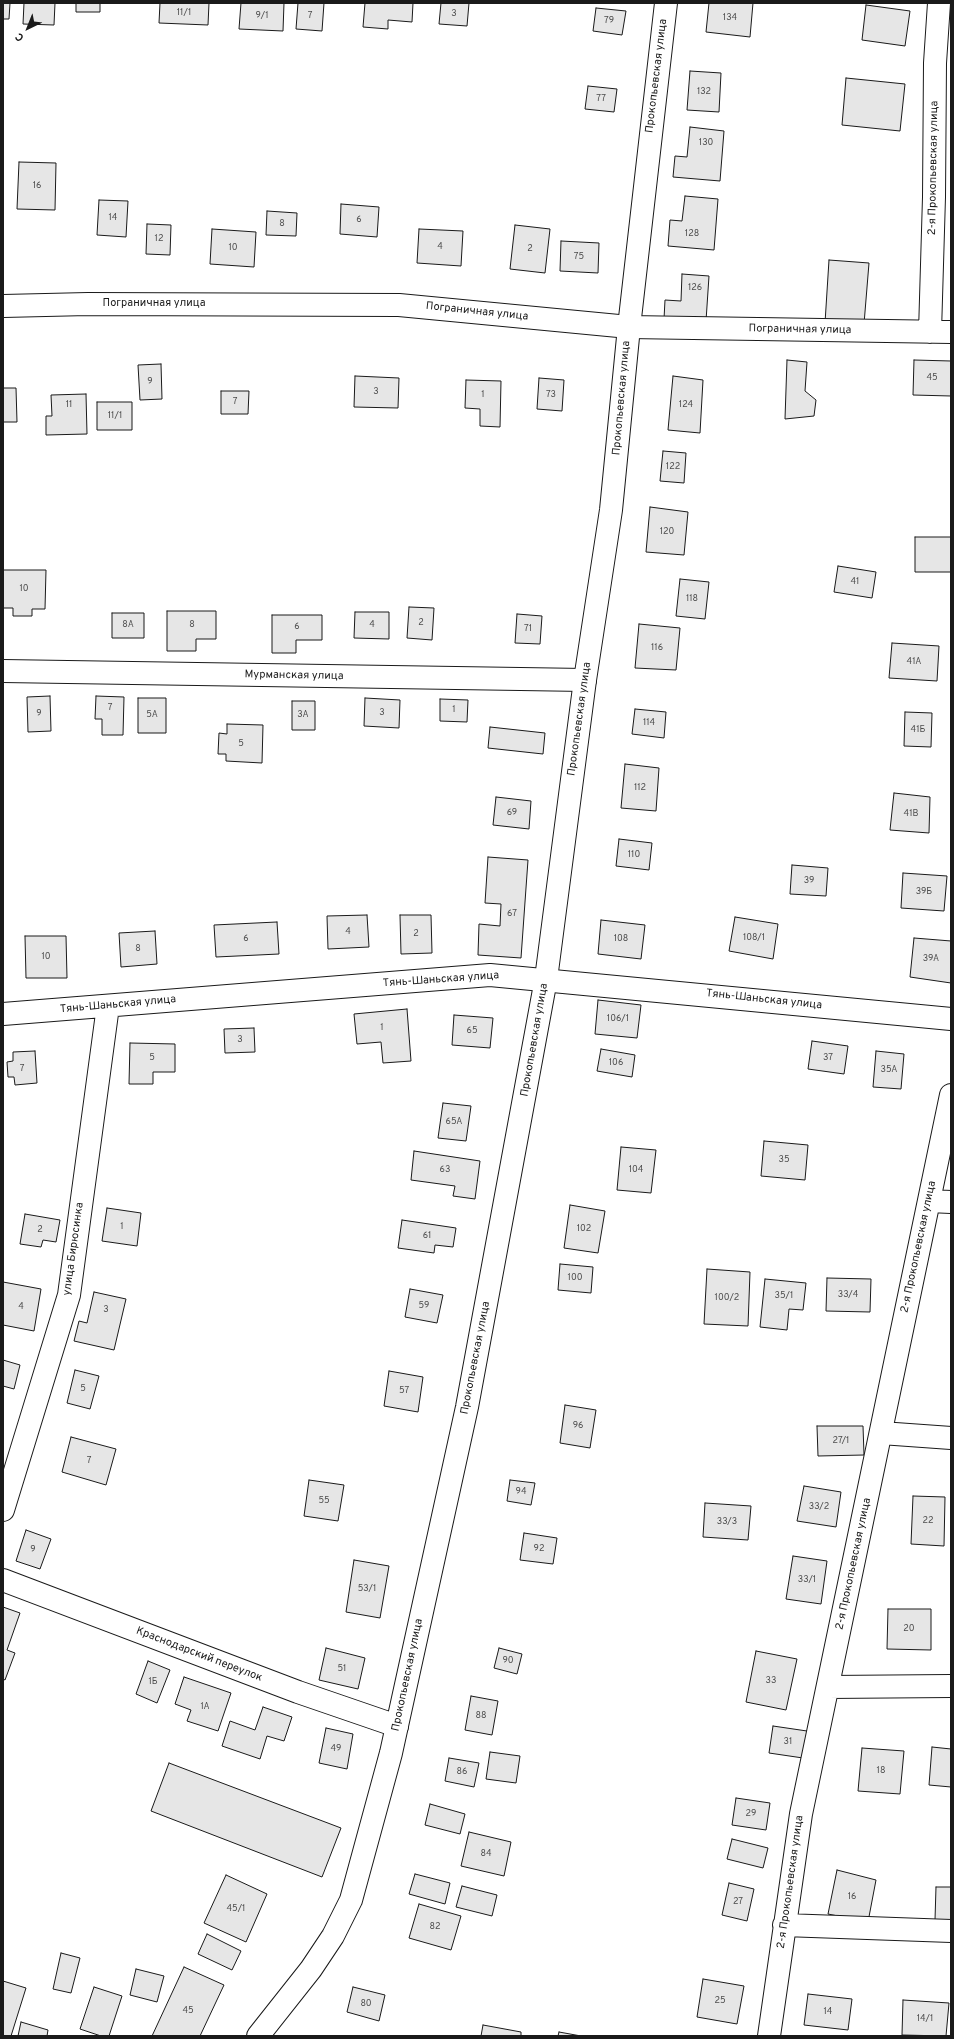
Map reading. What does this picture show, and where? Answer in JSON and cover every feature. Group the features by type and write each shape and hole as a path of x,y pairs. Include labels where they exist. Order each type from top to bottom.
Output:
{"street":[{"name":"Прокопьевская улица","path":"265,2035 333,1936 351,1900 397,1726 467,1407 546,979 585,680 611,510 628,327 666,3"},
{"name":"2-я Прокопьевская улица","path":"939,3 935,63 943,198 941,332"},
{"name":"Пограничная улица","path":"3,306 88,304 398,305 628,327 941,332"},
{"name":"Мурманская улица","path":"3,671 585,680"},
{"name":"Тянь-Шаньская улица","path":"3,1014 490,974 951,1019"},
{"name":"улица Бирюсинка","path":"3,1510 69,1295 108,1006"},
{"name":"2-я Прокопьевская улица","path":"769,2036 801,1814 951,1095"},
{"path":"929,1201 951,1202"},
{"path":"881,1433 951,1438"},
{"name":"Краснодарский переулок","path":"3,1580 298,1692 397,1726"},
{"path":"828,1687 951,1686"},
{"path":"784,1925 951,1931"}],"building":[{"path":"3,3 10,3 9,19 3,19"},
{"path":"24,3 55,3 54,25 23,24"},
{"path":"76,3 100,3 100,12 76,12"},
{"path":"160,3 209,3 208,25 159,23"},
{"path":"241,3 284,3 283,31 239,29"},
{"path":"298,3 324,3 322,31 296,29"},
{"path":"365,3 413,3 412,22 388,20 388,29 363,27"},
{"path":"441,3 469,3 467,26 439,24"},
{"path":"709,3 753,3 750,37 706,32"},
{"path":"866,5 910,11 905,46 862,40"},
{"path":"596,8 626,11 622,35 593,31"},
{"path":"690,71 721,73 719,112 687,110"},
{"path":"846,78 905,84 900,131 842,125"},
{"path":"588,86 617,89 614,112 585,109"},
{"path":"690,127 724,131 720,181 673,177 675,156 687,157"},
{"path":"19,162 56,163 55,210 17,209"},
{"path":"685,196 718,199 714,250 668,246 670,220 682,221"},
{"path":"99,200 128,201 126,237 97,235"},
{"path":"341,204 379,207 377,237 340,234"},
{"path":"267,211 297,213 296,236 266,235"},
{"path":"147,224 171,225 170,255 146,254"},
{"path":"515,225 550,229 545,273 510,269"},
{"path":"212,229 256,232 254,267 210,264"},
{"path":"419,229 463,231 461,266 417,263"},
{"path":"561,241 599,243 598,273 560,271"},
{"path":"829,260 869,263 864,324 825,323"},
{"path":"682,274 709,276 706,321 664,319 665,300 681,301"},
{"path":"787,360 807,362 805,391 816,400 814,416 785,419"},
{"path":"914,360 951,361 951,396 913,395"},
{"path":"161,364 162,399 140,400 138,365"},
{"path":"355,376 399,378 398,408 354,407"},
{"path":"673,376 703,380 700,433 668,430"},
{"path":"539,378 564,380 562,411 537,409"},
{"path":"466,380 501,381 500,427 480,426 480,409 465,408"},
{"path":"3,388 16,388 17,422 3,422"},
{"path":"221,391 249,391 248,414 221,414"},
{"path":"86,394 87,434 46,435 46,416 52,416 51,395"},
{"path":"97,402 132,402 132,430 97,430"},
{"path":"663,451 686,453 684,483 660,481"},
{"path":"650,507 688,512 684,555 646,552"},
{"path":"915,537 951,537 951,572 915,572"},
{"path":"838,566 876,572 872,598 834,592"},
{"path":"3,570 46,570 45,609 32,609 32,616 13,616 13,608 3,608"},
{"path":"680,579 709,582 705,619 676,616"},
{"path":"409,607 434,608 432,640 407,638"},
{"path":"167,611 216,611 216,639 196,639 196,651 167,651"},
{"path":"355,612 389,612 389,639 354,638"},
{"path":"112,613 144,613 144,638 112,638"},
{"path":"517,614 542,616 540,644 515,643"},
{"path":"272,615 322,615 322,640 296,640 296,653 272,653"},
{"path":"639,624 680,628 676,670 635,668"},
{"path":"892,643 939,646 937,681 889,678"},
{"path":"50,696 51,731 28,732 27,697"},
{"path":"96,696 124,697 123,735 102,735 102,719 95,719"},
{"path":"138,698 166,698 166,733 138,733"},
{"path":"365,698 400,700 399,728 364,726"},
{"path":"440,699 468,700 467,722 440,721"},
{"path":"292,701 315,701 315,730 292,730"},
{"path":"635,709 666,712 664,738 632,734"},
{"path":"905,712 932,713 931,747 904,746"},
{"path":"227,724 263,725 262,763 226,761 226,754 218,754 219,733 227,734"},
{"path":"490,727 545,733 543,754 488,748"},
{"path":"625,764 659,768 656,811 621,808"},
{"path":"894,793 930,797 929,833 890,830"},
{"path":"496,797 531,801 529,829 493,825"},
{"path":"619,839 652,843 649,870 616,866"},
{"path":"488,857 528,860 521,958 478,955 479,924 500,926 501,904 485,903"},
{"path":"792,865 828,868 826,896 790,894"},
{"path":"903,873 947,876 944,911 901,908"},
{"path":"367,915 369,947 328,949 327,916"},
{"path":"400,915 431,915 432,953 401,954"},
{"path":"735,917 778,924 773,959 729,951"},
{"path":"601,920 645,925 641,959 598,954"},
{"path":"277,922 279,954 216,957 214,925"},
{"path":"155,931 157,964 121,967 119,933"},
{"path":"25,936 66,936 67,978 26,978"},
{"path":"914,938 951,941 951,983 910,977"},
{"path":"598,1000 641,1005 637,1038 595,1034"},
{"path":"407,1009 411,1061 383,1063 381,1042 357,1044 354,1014"},
{"path":"454,1015 493,1018 490,1048 452,1045"},
{"path":"254,1028 255,1052 225,1053 224,1029"},
{"path":"812,1041 848,1046 844,1074 808,1069"},
{"path":"130,1043 175,1044 175,1072 153,1072 153,1084 129,1084"},
{"path":"601,1049 635,1055 632,1077 597,1071"},
{"path":"35,1051 37,1083 15,1085 14,1077 8,1077 7,1062 13,1061 13,1052"},
{"path":"876,1051 904,1054 901,1089 873,1087"},
{"path":"443,1103 471,1106 466,1141 438,1138"},
{"path":"764,1141 808,1145 805,1180 761,1176"},
{"path":"621,1147 656,1150 651,1193 617,1190"},
{"path":"414,1151 480,1161 475,1199 453,1196 455,1186 411,1180"},
{"path":"570,1205 605,1211 598,1253 564,1248"},
{"path":"107,1208 141,1213 137,1246 102,1241"},
{"path":"25,1214 60,1220 56,1242 43,1240 41,1247 20,1244"},
{"path":"402,1220 456,1228 453,1247 435,1245 434,1253 398,1248"},
{"path":"560,1264 593,1267 591,1293 558,1290"},
{"path":"707,1269 750,1272 748,1326 704,1324"},
{"path":"827,1278 871,1279 870,1312 826,1311"},
{"path":"765,1279 806,1283 803,1310 789,1309 787,1330 760,1327"},
{"path":"3,1282 41,1289 34,1331 3,1325"},
{"path":"410,1289 443,1295 437,1323 405,1317"},
{"path":"94,1292 126,1299 114,1350 74,1341 79,1321 87,1323"},
{"path":"3,1360 20,1365 14,1389 3,1386"},
{"path":"75,1370 99,1376 90,1409 67,1403"},
{"path":"389,1371 423,1377 418,1412 384,1406"},
{"path":"565,1405 596,1410 590,1448 560,1443"},
{"path":"817,1426 863,1426 864,1455 818,1456"},
{"path":"71,1437 116,1449 106,1485 62,1472"},
{"path":"309,1480 344,1485 338,1521 304,1516"},
{"path":"510,1480 535,1483 531,1505 507,1501"},
{"path":"804,1486 841,1492 836,1527 797,1521"},
{"path":"913,1496 945,1497 944,1546 911,1544"},
{"path":"705,1503 751,1506 748,1540 703,1537"},
{"path":"26,1530 51,1539 40,1569 16,1561"},
{"path":"524,1533 557,1538 553,1564 520,1560"},
{"path":"793,1556 827,1561 821,1604 786,1599"},
{"path":"354,1560 389,1566 380,1618 346,1612"},
{"path":"3,1607 20,1613 7,1650 15,1653 5,1680 3,1679"},
{"path":"888,1609 931,1609 931,1650 887,1649"},
{"path":"326,1648 365,1658 358,1689 319,1680"},
{"path":"499,1648 522,1654 517,1674 494,1668"},
{"path":"756,1651 797,1659 786,1710 746,1702"},
{"path":"148,1661 170,1670 157,1703 136,1694"},
{"path":"184,1677 231,1693 218,1731 187,1721 191,1710 175,1704"},
{"path":"471,1696 498,1701 492,1735 465,1730"},
{"path":"263,1707 292,1717 284,1741 267,1736 260,1759 222,1746 230,1721 255,1730"},
{"path":"773,1726 807,1731 803,1758 769,1753"},
{"path":"326,1728 353,1734 347,1769 319,1763"},
{"path":"932,1747 951,1749 951,1787 929,1785"},
{"path":"862,1748 904,1751 900,1794 858,1791"},
{"path":"490,1752 520,1756 516,1783 486,1779"},
{"path":"449,1758 479,1763 474,1787 445,1781"},
{"path":"169,1763 341,1828 322,1877 151,1811"},
{"path":"736,1798 770,1803 766,1830 732,1825"},
{"path":"430,1804 465,1814 460,1834 425,1825"},
{"path":"469,1832 511,1842 504,1876 461,1866"},
{"path":"732,1839 768,1848 763,1868 727,1859"},
{"path":"837,1870 876,1880 868,1922 828,1914"},
{"path":"415,1874 450,1883 445,1904 409,1894"},
{"path":"226,1875 267,1894 246,1942 204,1923"},
{"path":"729,1883 754,1889 747,1921 722,1915"},
{"path":"462,1886 497,1895 492,1916 456,1907"},
{"path":"936,1887 951,1887 951,1920 935,1920"},
{"path":"419,1904 461,1916 451,1950 409,1938"},
{"path":"207,1934 241,1951 232,1970 198,1954"},
{"path":"61,1953 80,1958 71,1993 53,1989"},
{"path":"184,1967 224,1985 200,2036 152,2036"},
{"path":"136,1969 164,1976 157,2002 130,1995"},
{"path":"703,1979 744,1986 737,2024 697,2017"},
{"path":"3,1981 26,1988 11,2036 3,2036"},
{"path":"94,1987 122,1996 109,2036 101,2036 80,2029"},
{"path":"353,1987 385,1995 379,2021 347,2012"},
{"path":"808,1994 852,1999 848,2030 804,2025"},
{"path":"903,2000 949,2003 946,2036 902,2035"},
{"path":"21,2022 48,2030 47,2036 18,2036"},
{"path":"483,2025 521,2032 521,2036 481,2036"},
{"path":"559,2032 581,2036 558,2036"}]}
